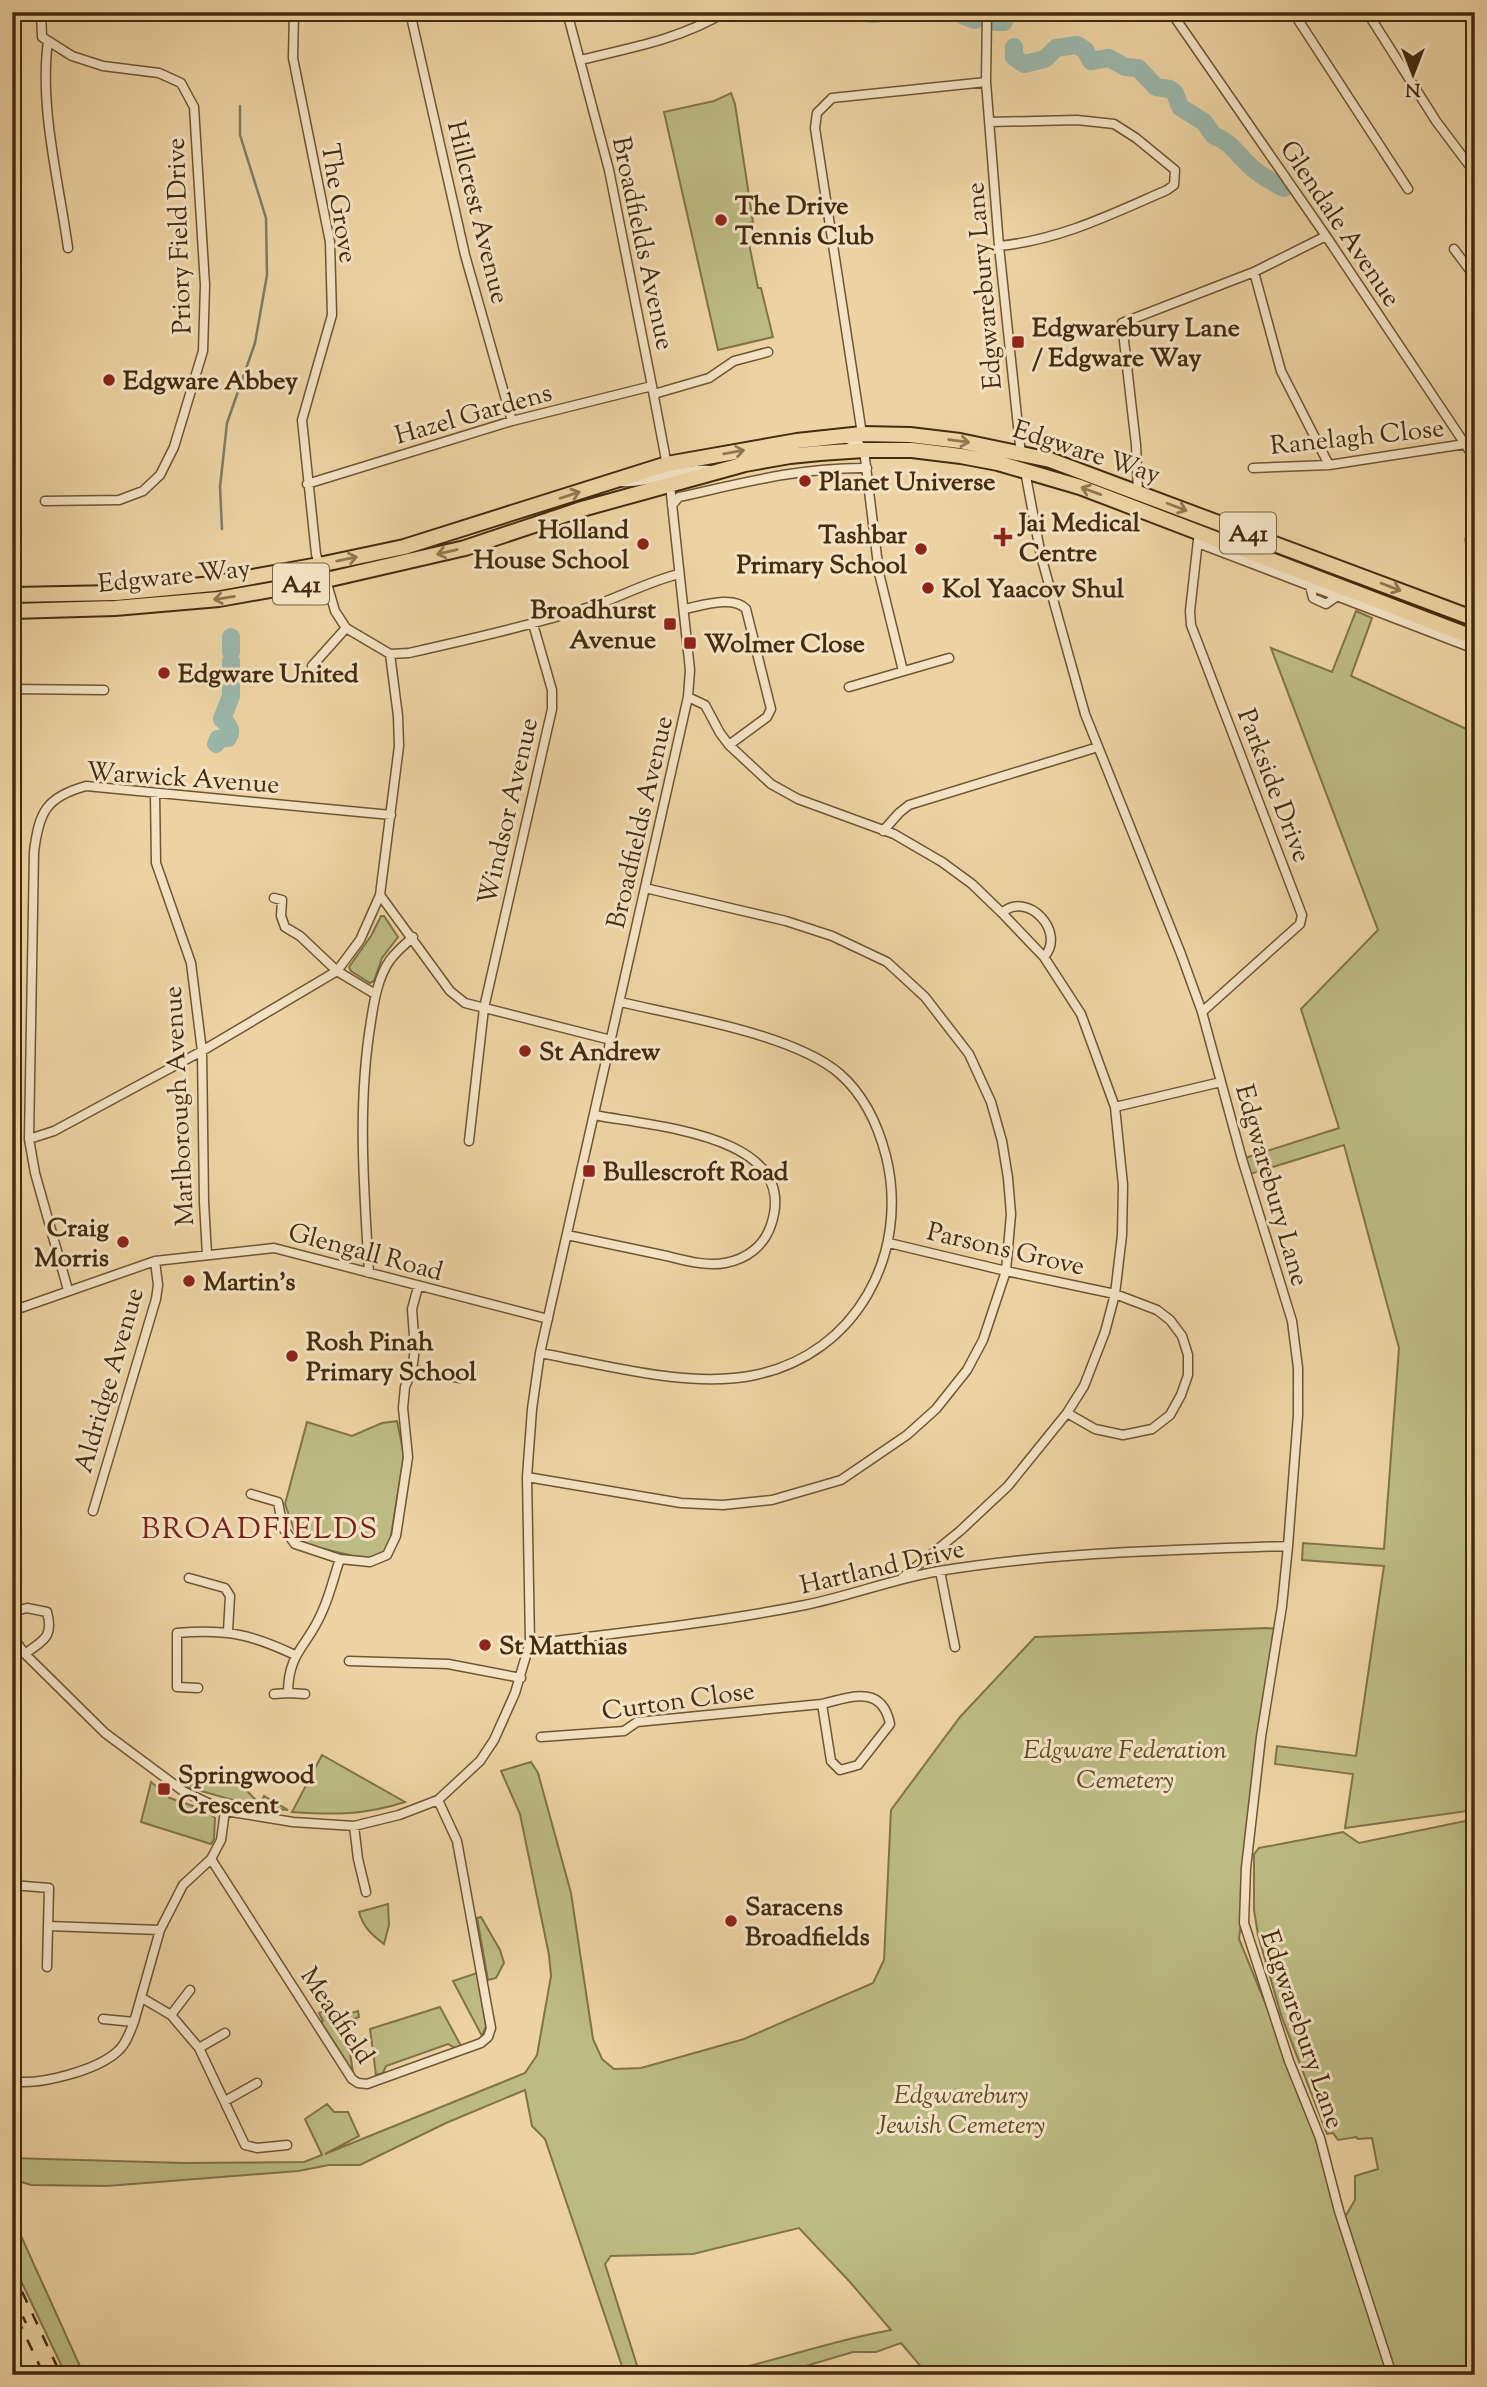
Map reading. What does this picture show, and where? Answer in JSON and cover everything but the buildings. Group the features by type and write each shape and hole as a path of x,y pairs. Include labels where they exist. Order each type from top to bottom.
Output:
{"highway":[{"name":"Edgware Way","path":"12,611 115,608 219,599 326,580 465,548 582,509 668,476 840,435 862,434 922,437 1021,452 1050,460 1475,619"},
{"name":"Edgware Way","path":"12,595 116,593 213,584 404,547 614,481 719,471 790,456 864,450 912,450 961,456 1025,470 1080,487 1198,537 1475,638"}],"street":[{"path":"41,12 42,37 48,41 46,56 49,121 68,248"},
{"name":"The Grove","path":"293,12 293,58 330,242 332,315 302,420 307,484 319,565"},
{"name":"Hillcrest Avenue","path":"410,12 465,255 512,421"},
{"name":"Broadfields Avenue","path":"438,1800 480,1761 494,1740 520,1678 530,1642 527,1477 532,1409 540,1353 688,697 690,670 672,505 653,390 609,170 567,12"},
{"path":"580,60 671,37 709,22 725,12"},
{"name":"Edgwarebury Lane","path":"987,12 986,82 999,246 1021,452 1041,556 1085,714 1202,1012 1242,1159 1292,1321 1298,1368 1298,1415 1288,1546 1282,1606 1261,1737 1246,1868 1244,1923 1289,2061 1320,2138 1339,2211 1392,2375"},
{"name":"Glendale Avenue","path":"1171,12 1326,236 1475,459"},
{"path":"1293,12 1408,189"},
{"path":"1367,12 1436,121 1475,173"},
{"name":"Priory Field Drive","path":"45,501 119,500 143,491 160,475 174,447 203,351 205,285 194,107 181,83 159,73 103,66 72,56 48,41"},
{"path":"862,434 815,128 817,113 832,98 986,82"},
{"path":"990,122 1077,120 1114,124 1175,170 1176,178 1174,185 1167,190 1090,224 1030,243 999,246"},
{"path":"1138,492 1136,445 1122,323 1254,272 1326,236"},
{"path":"1454,249 1475,277"},
{"path":"1254,272 1281,371 1329,465"},
{"name":"Hazel Gardens","path":"307,484 512,421 709,378 734,361 768,352"},
{"path":"840,435 859,443 864,450 879,573 903,671"},
{"name":"Ranelagh Close","path":"1253,468 1329,465 1465,444"},
{"path":"672,505 679,497 769,476 799,471 867,468"},
{"name":"Edgware Way","path":"1198,537 1310,586 1313,598 1326,604 1336,597 1356,602 1475,649"},
{"name":"Parkside Drive","path":"1198,537 1190,611 1191,625 1302,915 1300,924 1202,1012"},
{"path":"1470,539 1474,557 1472,590"},
{"path":"326,580 335,611 346,628 390,654 409,653 533,624 607,601 664,578 680,575"},
{"path":"684,609 732,602 741,604 746,609 771,709 767,718 729,745"},
{"name":"Windsor Avenue","path":"469,1141 484,1008 552,709 552,690 533,624"},
{"path":"312,666 346,628"},
{"path":"29,1139 54,1131 202,1051 337,971 360,940 380,895 399,746 390,654"},
{"path":"849,687 949,657"},
{"path":"12,690 104,690"},
{"path":"688,697 705,705 729,745 758,774 784,792 894,834 942,862 972,884 1044,957 1081,1014 1115,1107 1123,1185 1122,1235 1115,1294 1105,1332 1084,1386 1067,1413 1008,1486 960,1531 902,1578"},
{"path":"883,831 909,805 1098,747"},
{"name":"Warwick Avenue","path":"68,1290 35,1173 29,1139 34,865 37,829 46,808 64,792 86,786 391,815"},
{"name":"Marlborough Avenue","path":"155,793 156,863 191,963 202,1051 204,1202 208,1255"},
{"path":"527,1477 681,1503 723,1505 772,1500 841,1480 907,1435 936,1409 967,1370 984,1340 1006,1271 1011,1214 1008,1178 1002,1141 991,1102 969,1054 925,997 887,962 832,936 786,921 645,888"},
{"path":"380,895 450,991 465,1003 611,1040"},
{"path":"274,898 282,900 281,916 285,927 300,936 337,971 375,994"},
{"path":"1002,913 1018,906 1040,915 1049,927 1052,937 1044,957"},
{"path":"369,1273 362,1137 363,1083 375,994 389,960 412,937"},
{"path":"540,1353 680,1378 722,1381 758,1375 797,1362 829,1341 856,1313 874,1284 889,1243 893,1208 889,1169 881,1138 865,1101 839,1073 801,1050 751,1033 620,1002"},
{"path":"1115,1107 1221,1082"},
{"path":"567,1235 697,1262 723,1264 756,1250 766,1238 773,1222 774,1189 768,1172 734,1146 699,1135 594,1115"},
{"name":"Parsons Grove","path":"889,1243 1115,1294 1157,1310 1170,1320 1182,1336 1188,1356 1188,1375 1170,1415 1152,1429 1123,1435 1096,1429 1067,1413"},
{"name":"Glengall Road","path":"12,1311 155,1261 274,1248 548,1319"},
{"name":"Aldridge Avenue","path":"93,1511 156,1299 158,1285 155,1261"},
{"path":"251,1494 278,1502 283,1528 295,1544 340,1559 370,1562 387,1555 396,1536 408,1457 402,1408 415,1349 412,1309 418,1287"},
{"path":"412,1370 460,1378"},
{"name":"Hartland Drive","path":"530,1642 743,1616 807,1605 902,1578 1023,1559 1129,1551 1288,1546"},
{"path":"288,1693 288,1678 295,1655 323,1610 340,1559"},
{"path":"940,1571 955,1647"},
{"path":"189,1577 225,1588 230,1596 228,1632"},
{"path":"12,1612 27,1608 47,1612 50,1625 48,1636 25,1654"},
{"path":"198,1688 177,1687 177,1633 228,1632 267,1642 295,1655"},
{"path":"12,1636 25,1654 105,1733 183,1791 225,1811 293,1822 354,1826 399,1815 438,1800"},
{"path":"349,1661 448,1664 520,1678"},
{"path":"274,1694 305,1694"},
{"name":"Curton Close","path":"541,1737 624,1731 637,1722 822,1704 857,1695 867,1696 881,1703 888,1714 890,1724 858,1765 839,1770 831,1761 822,1704"},
{"name":"Meadfield","path":"212,1859 352,2079 368,2084 481,2043 488,2037 491,2028 457,1840 438,1800"},
{"path":"12,2081 37,2082 52,2079 117,2052 129,2036 134,2022 160,1930 183,1885 212,1859 221,1840 225,1811"},
{"path":"354,1826 366,1892"},
{"path":"12,1885 49,1888 47,1967"},
{"path":"48,1927 160,1930"},
{"path":"171,2015 190,1990"},
{"path":"142,1998 171,2015 199,2048 245,2145 257,2148 287,2145"},
{"path":"103,2019 134,2022"},
{"path":"199,2048 225,2033"},
{"path":"225,2101 257,2083"}],"green space":[{"name":"The Drive Tennis Club","path":"731,93 753,222 745,224 758,288 761,288 773,337 718,350 664,112 714,101"},
{"path":"1356,611 1372,618 1351,676 1475,733 1475,1810 1345,1828 1353,1774 1275,1764 1277,1746 1356,1756 1384,1566 1302,1560 1303,1543 1384,1549 1399,1348 1344,1145 1247,1175 1242,1159 1339,1128 1301,1009 1378,930 1271,648 1332,672"},
{"path":"381,916 384,916 398,937 382,958 374,981 370,983 349,967 371,936"},
{"path":"397,1421 404,1455 389,1548 377,1557 361,1558 308,1545 297,1538 285,1504 307,1422 352,1436 382,1423"},
{"path":"1278,1629 1239,1939 1313,2120 1386,2354 1345,2217 1355,2200 1355,2176 1378,2169 1372,2138 1338,2140 1333,2133 1327,2134 1281,2015 1258,1935 1254,1910 1254,1854 1259,1848 1343,1832 1359,1843 1475,1819 1475,2375 928,2375 901,2343 876,2352 853,2352 775,2375 710,2375 891,2330 799,2228 693,2254 611,2256 605,2264 640,2375 625,2375 545,2139 532,2126 525,2090 446,2123 360,2165 329,2165 298,2171 107,2186 31,2185 12,2179 12,2158 184,2163 304,2162 322,2155 305,2119 327,2104 334,2112 348,2112 359,2136 325,2154 525,2073 537,2055 551,1976 520,1814 501,1771 531,1762 538,1773 571,1893 593,2039 602,2059 614,2069 641,2068 744,2039 873,1983 884,1960 891,1810 960,1717 1035,1637"},
{"path":"322,1755 405,1802 349,1813 292,1812"},
{"path":"221,1780 240,1784 260,1804 264,1796 288,1810 257,1807 184,1786"},
{"path":"151,1782 170,1798 207,1811 215,1818 214,1839 211,1844 141,1822"},
{"path":"388,1904 389,1925 384,1944 368,1930 359,1912"},
{"path":"481,1917 500,1950 504,1963 496,1978 488,1980 477,1918"},
{"path":"477,1973 486,2026 482,2036 453,1981"},
{"path":"440,2007 461,2046 455,2048 448,2044 386,2066 383,2073 376,2075 370,2029"},
{"path":"332,2008 335,2018 358,2011 359,2017 345,2022 353,2072 321,2022 323,2021 319,2013"},
{"path":"12,2216 84,2375 66,2375 12,2262"}],"waterway":[{"path":"861,12 888,12"},
{"path":"962,12 964,16 975,20"},
{"path":"996,22 1004,22"},
{"path":"1014,47 1014,57 1024,64 1045,59 1056,48 1077,45 1085,50 1091,61 1109,58 1125,67 1138,68 1156,87 1170,89 1175,93 1180,107 1204,122 1214,136 1229,144 1253,169 1284,188"},
{"path":"222,529 220,487 227,423 255,343 267,275 266,218 240,135 240,106"},
{"path":"231,637 231,652"},
{"path":"216,744 218,739 228,738 230,732 222,719 231,696 231,661"}],"railway":[{"path":"12,2270 61,2375"},
{"path":"12,2295 26,2323"},
{"path":"17,2318 44,2375"}],"place":[{"name":"The Drive Tennis Club","path":"721,220"},
{"name":"Edgwarebury Lane / Edgware Way","path":"1018,342"},
{"name":"Edgware Abbey","path":"109,380"},
{"name":"Planet Universe","path":"805,481"},
{"name":"Jai Medical Centre","path":"1003,537"},
{"name":"Holland House School","path":"643,544"},
{"name":"Tashbar Primary School","path":"921,549"},
{"name":"Kol Yaacov Shul","path":"928,588"},
{"name":"Broadhurst Avenue","path":"670,624"},
{"name":"Wolmer Close","path":"690,643"},
{"name":"Edgware United","path":"164,673"},
{"name":"St Andrew","path":"525,1051"},
{"name":"Bullescroft Road","path":"589,1171"},
{"name":"Craig Morris","path":"123,1242"},
{"name":"Martin’s","path":"189,1281"},
{"name":"Rosh Pinah Primary School","path":"292,1356"},
{"name":"St Matthias","path":"485,1645"},
{"name":"Springwood Crescent","path":"164,1789"},
{"name":"Saracens Broadfields","path":"731,1921"}],"district":[{"name":"BROADFIELDS","path":"260,1528"}],"park label":[{"name":"Edgware Federation Cemetery","path":"1125,1764"},
{"name":"Edgwarebury Jewish Cemetery","path":"961,2109"}]}
